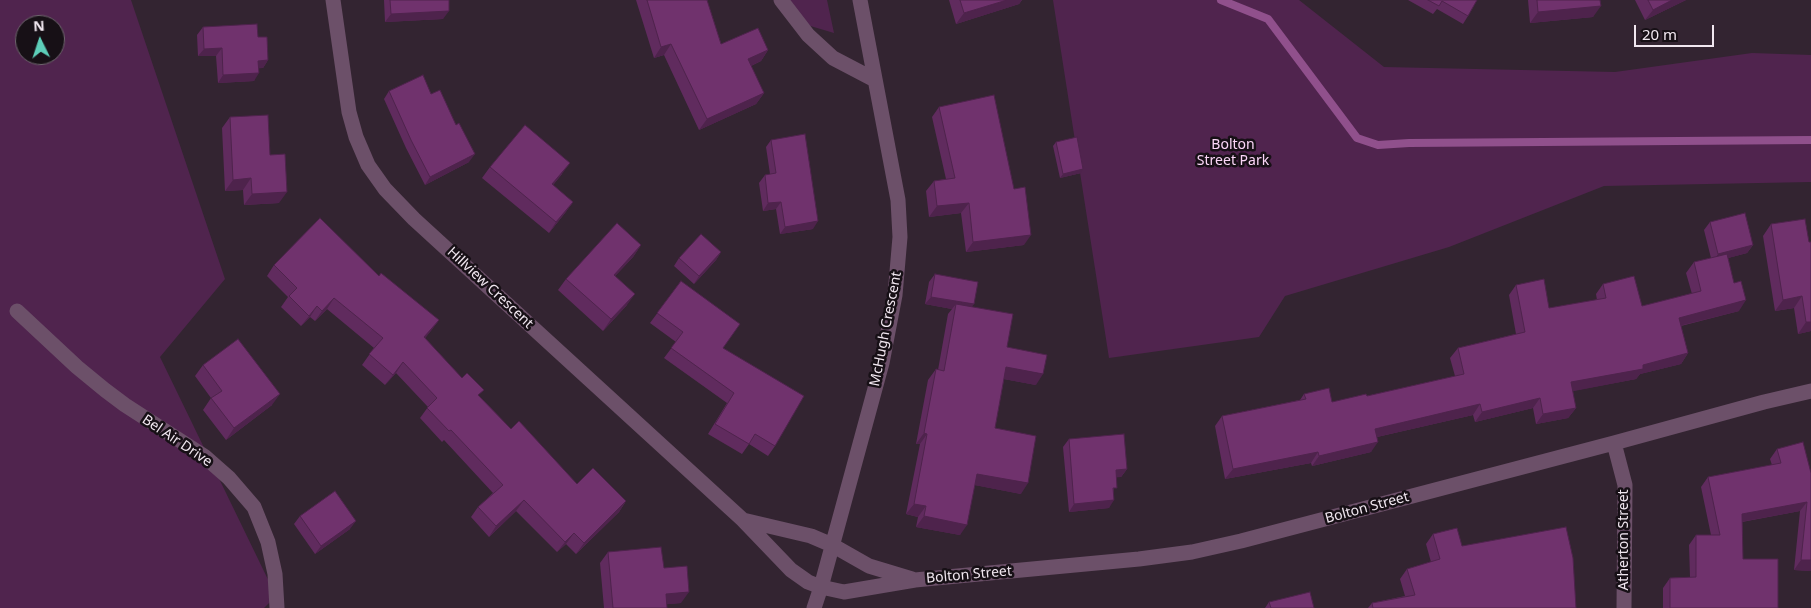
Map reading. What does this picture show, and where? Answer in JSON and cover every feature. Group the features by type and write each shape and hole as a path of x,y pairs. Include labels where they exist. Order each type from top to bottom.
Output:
{"street":[{"name":"Hillview Crescent","path":"333,0 350,112 356,137 368,164 385,190 414,219 743,520 792,570 808,582 821,587"},
{"path":"781,0 808,35 833,58 875,80"},
{"name":"McHugh Crescent","path":"832,545 882,363 895,295 900,236 898,200 860,0"},
{"name":"Bel Air Drive","path":"17,311 77,367 105,390 204,456 235,485 254,507 268,542 275,574 277,608"},
{"name":"Bolton Street","path":"821,587 844,592 915,580 1139,559 1192,552 1241,541 1811,391"},
{"name":"Atherton Street","path":"1614,443 1625,485 1624,608"},
{"name":"Hillview Crescent","path":"743,520 810,536 832,545"},
{"path":"814,608 832,545"},
{"name":"Bolton Street","path":"832,545 869,566 915,580"}],"green space":[{"path":"0,0 131,0 225,279 160,357 276,596 264,608 0,608"},
{"path":"790,0 827,0 834,33 807,25"},
{"name":"Bolton Street Park","path":"1053,0 1299,0 1384,67 1615,72 1752,53 1811,55 1811,182 1604,186 1449,247 1285,296 1259,337 1109,358"}],"building":[{"path":"390,0 449,0 449,11 391,14"},
{"path":"647,0 707,0 721,44 758,28 768,50 748,59 764,93 707,119 671,44 661,47"},
{"path":"960,0 1007,0 964,13"},
{"path":"1428,0 1477,0 1468,16 1442,1 1439,6"},
{"path":"1537,0 1600,0 1601,6 1538,12"},
{"path":"1648,0 1672,0 1653,10"},
{"path":"257,24 258,37 267,37 268,60 258,61 259,73 223,75 222,48 204,49 203,27"},
{"path":"423,75 431,94 440,90 456,125 459,123 475,154 430,177 389,91"},
{"path":"994,95 1014,189 1025,187 1031,235 973,242 969,203 937,206 934,181 955,178 939,107"},
{"path":"268,115 270,155 285,154 287,192 252,194 251,178 233,180 230,117"},
{"path":"525,125 570,163 552,184 573,202 556,222 490,167"},
{"path":"805,134 818,221 785,227 781,202 768,203 765,175 776,173 771,140"},
{"path":"1077,137 1083,169 1063,174 1056,142"},
{"path":"1745,213 1753,245 1718,254 1710,222"},
{"path":"320,218 379,276 381,273 439,320 424,337 462,378 467,373 484,390 478,395 511,429 519,421 577,484 593,468 626,501 584,543 574,533 565,542 524,500 496,526 478,507 503,485 451,430 449,431 427,408 437,398 403,362 393,375 369,354 383,338 334,298 322,311 317,306 309,316 289,296 297,288 274,265"},
{"path":"1805,219 1809,242 1811,242 1811,322 1806,322 1802,296 1783,300 1771,224"},
{"path":"617,223 641,245 614,275 635,294 611,319 566,279"},
{"path":"701,234 721,252 699,276 679,258"},
{"path":"1727,254 1734,283 1741,281 1746,300 1679,318 1688,353 1643,365 1643,369 1571,382 1576,408 1543,414 1540,398 1482,412 1480,404 1375,429 1378,442 1319,456 1318,452 1233,469 1222,416 1306,399 1304,394 1329,388 1332,402 1464,374 1458,348 1525,332 1516,285 1544,279 1549,308 1606,298 1603,284 1634,276 1642,306 1701,291 1694,262"},
{"path":"935,274 978,282 974,304 931,297"},
{"path":"681,281 740,324 723,348 804,396 775,446 755,434 749,444 715,424 734,393 671,348 683,332 657,313"},
{"path":"956,304 1013,314 1007,347 1047,355 1043,374 1006,367 995,428 1036,436 1028,483 977,474 967,525 924,516 926,506 914,504 927,434 924,433 936,369 944,371"},
{"path":"238,339 280,394 234,428 211,398 222,391 203,365"},
{"path":"1124,434 1127,469 1116,470 1117,488 1113,488 1114,500 1074,504 1069,439"},
{"path":"1803,442 1811,473 1811,560 1801,560 1807,502 1742,514 1743,559 1778,559 1778,608 1670,608 1670,578 1696,577 1696,535 1720,535 1708,477 1781,463 1777,449"},
{"path":"335,491 356,521 321,546 300,516"},
{"path":"1566,527 1573,558 1576,608 1373,608 1372,603 1415,595 1407,569 1440,559 1433,534 1457,528 1462,546"},
{"path":"661,547 664,568 687,566 689,592 666,594 667,608 613,608 608,552"},
{"path":"1310,592 1314,608 1271,608 1269,602"}],"waterway":[{"path":"1221,0 1268,19 1357,138 1378,145 1409,143 1811,140"}]}
